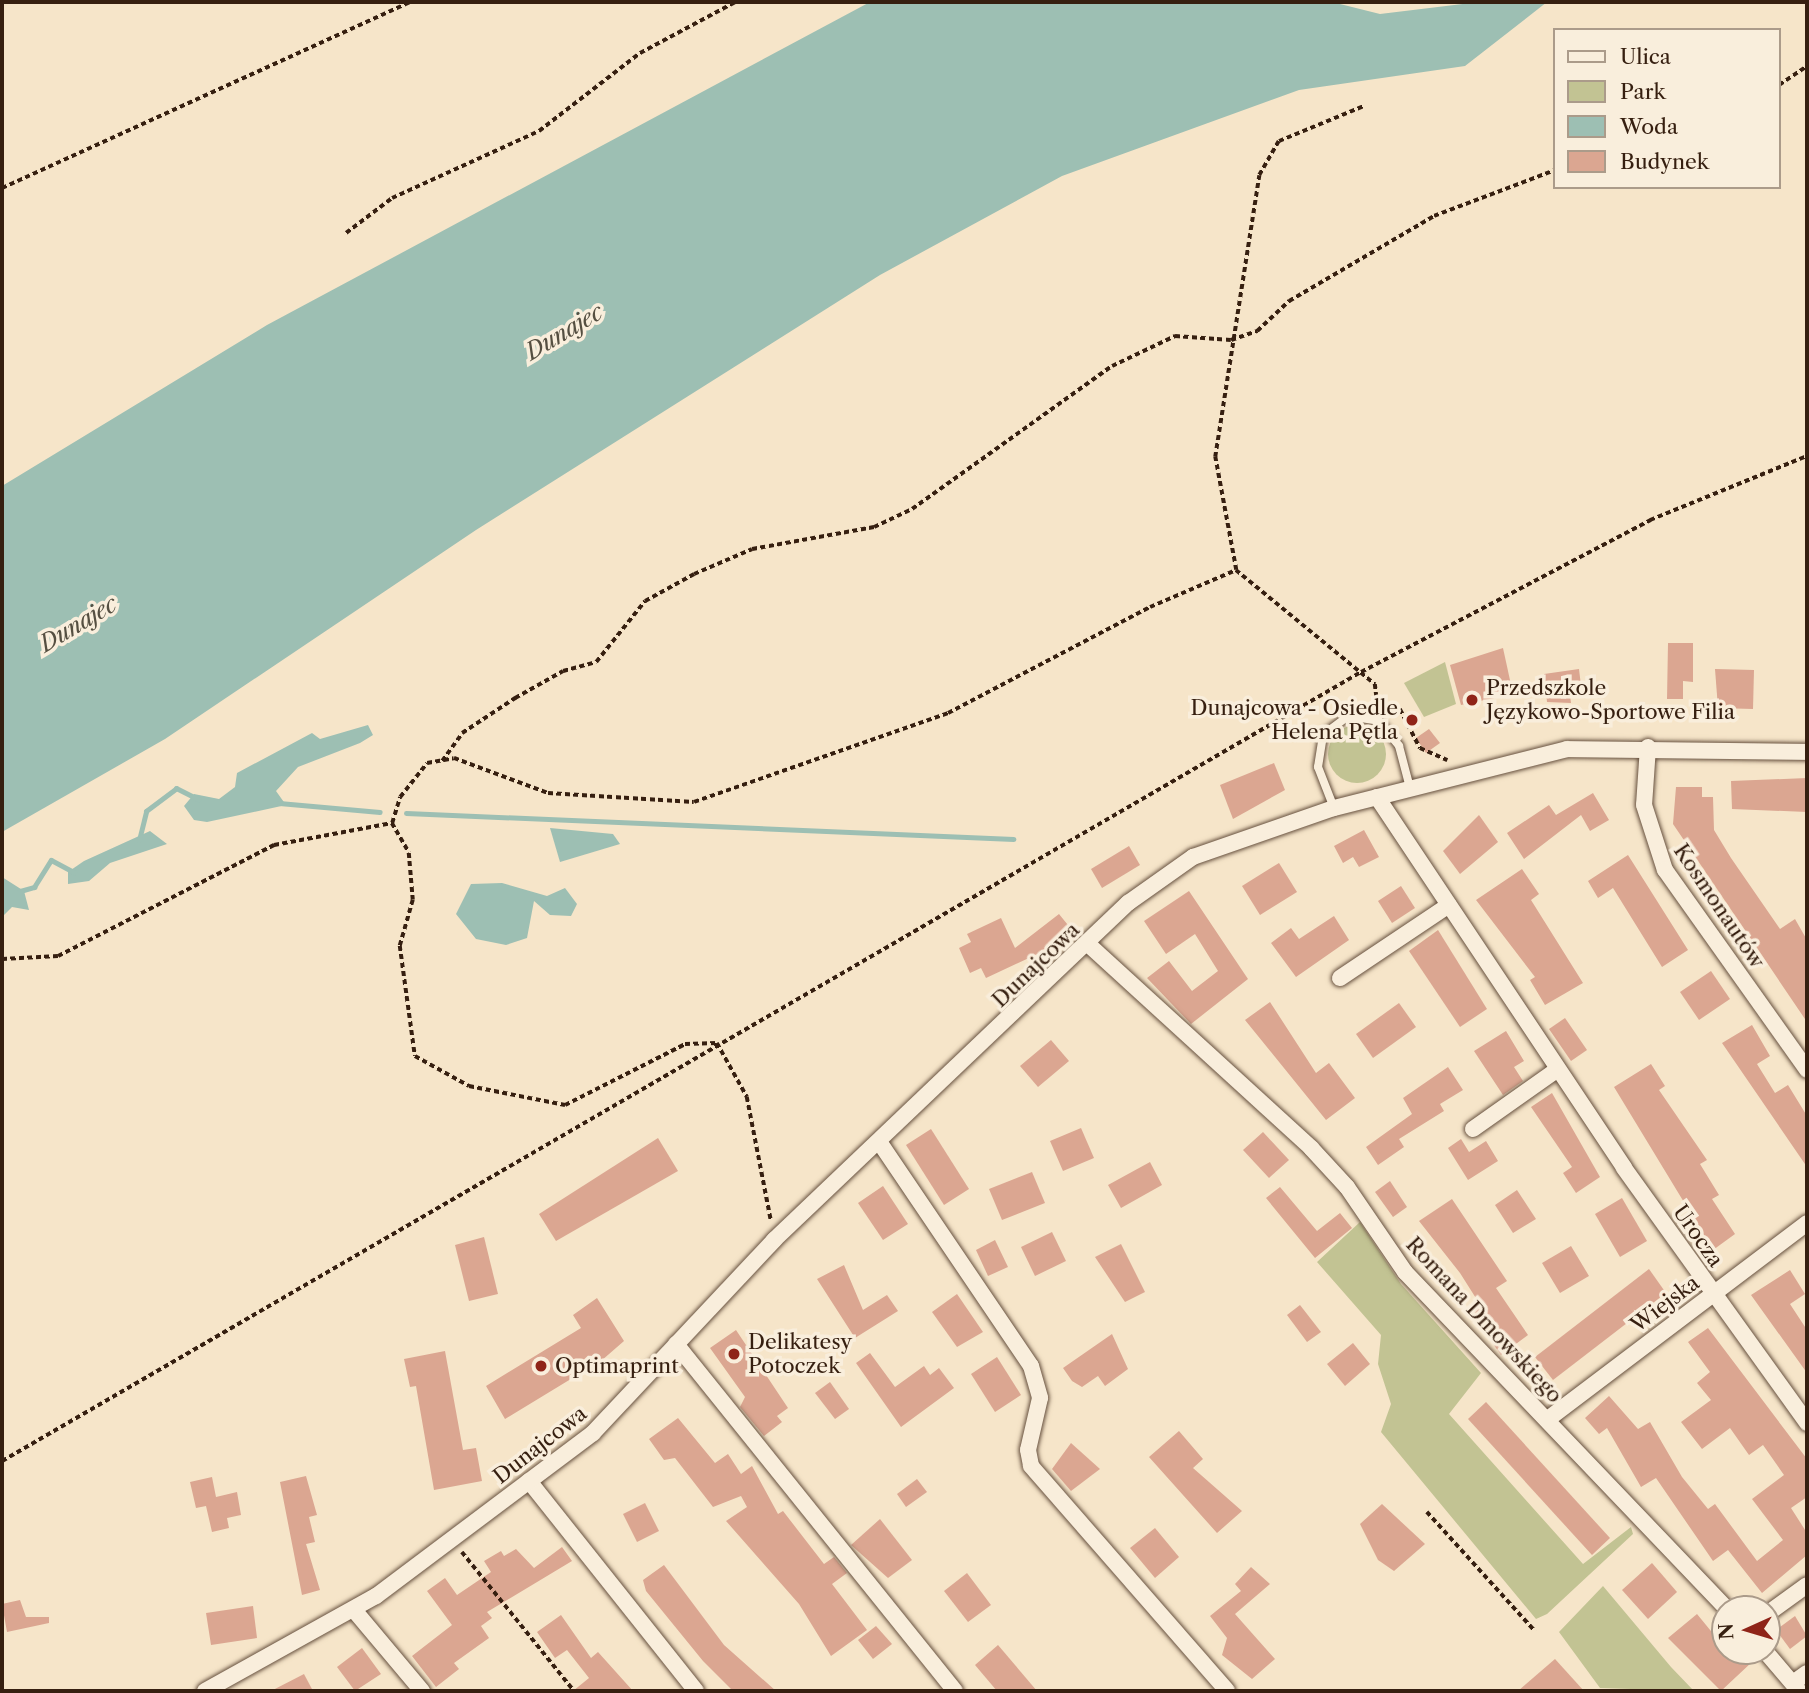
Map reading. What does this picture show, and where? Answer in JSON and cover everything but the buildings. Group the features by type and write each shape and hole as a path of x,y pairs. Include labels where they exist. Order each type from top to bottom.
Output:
{"street":[{"name":"Dunajcowa","path":"205,1691 355,1610 593,1433 774,1240 1088,945 1128,903 1193,857 1334,808 1567,749 1648,747 1781,756 1807,752"},
{"name":"Kosmonautów","path":"1648,747 1644,805 1665,870 1807,1070"},
{"name":"Urocza","path":"1377,797 1558,1069 1807,1423"},
{"path":"1340,978 1449,905"},
{"name":"Romana Dmowskiego","path":"1088,945 1311,1148 1347,1187 1405,1272 1714,1595"},
{"path":"1473,1129 1558,1069"},
{"path":"880,1143 1031,1366 1040,1398 1028,1450 1031,1466 1227,1691"},
{"name":"Wiejska","path":"1548,1419 1807,1223"},
{"path":"676,1345 955,1691"},
{"path":"529,1481 696,1691"},
{"path":"1781,1604 1807,1585"},
{"path":"355,1610 422,1691"},
{"path":"1777,1665 1796,1687 1807,1673"}],"lane":[{"path":"1334,808 1318,767 1323,735 1348,716 1380,721 1399,746 1410,788"}],"path":[{"path":"2,188 411,2"},
{"path":"346,233 392,198 539,131 640,53 735,2"},
{"path":"1781,84 1807,66"},
{"path":"1364,106 1279,141 1259,175 1231,340 1215,457 1236,570 1375,684 1380,721"},
{"path":"442,761 462,733 515,698 564,671 596,662 645,601 694,574 752,549 874,527 912,509 1112,366 1175,336 1231,340 1256,331 1289,301 1434,216 1554,170"},
{"path":"2,1461 717,1043 1362,671 1650,520 1807,456"},
{"path":"717,1043 685,1044 565,1105 438,1074 415,1056 408,1038 400,946 413,900 409,853 392,823 400,797 427,763 454,758 548,793 694,802 948,713 1150,607 1236,570"},
{"path":"1400,709 1420,748 1438,760 1464,761 1468,775"},
{"path":"2,959 58,956 274,845 392,823"},
{"path":"717,1043 747,1097 774,1240"},
{"path":"1427,1512 1535,1632"},
{"path":"452,1539 575,1691"}],"green space":[{"path":"1445,662 1456,704 1424,717 1404,683"},
{"path":"1357,725 1378,733 1386,754 1378,775 1357,783 1336,775 1328,754 1336,733"},
{"path":"1360,1222 1401,1284 1481,1373 1449,1414 1583,1564 1631,1527 1633,1534 1547,1614 1536,1619 1381,1432 1391,1404 1378,1364 1381,1335 1317,1262"},
{"path":"1603,1586 1694,1691 1600,1688 1559,1632"}],"water":[{"name":"Dunajec","path":"870,2 1332,2 1380,14 1479,2 1547,2 1465,66 1299,90 1062,176 880,275 476,530 165,739 2,832 2,486 267,325"},
{"path":"368,725 373,735 360,743 298,767 276,791 286,805 207,822 194,820 184,806 194,794 219,799 235,787 237,773 312,733 320,739"},
{"path":"550,828 613,834 620,844 560,862"},
{"path":"150,831 167,844 110,863 89,881 68,884 68,872 84,861"},
{"path":"2,877 24,891 29,910 12,907 2,917"},
{"path":"502,883 547,896 565,888 577,904 571,916 550,915 534,901 527,938 506,945 476,939 456,914 471,884"}],"waterway":[{"path":"139,840 146,811 176,788 198,799"},
{"path":"279,803 380,812"},
{"path":"406,813 1013,839"},
{"path":"20,891 34,887 51,860 74,872"}],"place":[{"name":"Przedszkole Językowo-Sportowe Filia","path":"1472,700"},
{"name":"Dunajcowa - Osiedle Helena Pętla","path":"1412,720"},
{"name":"Delikatesy Potoczek","path":"734,1354"},
{"name":"Optimaprint","path":"541,1366"}]}
